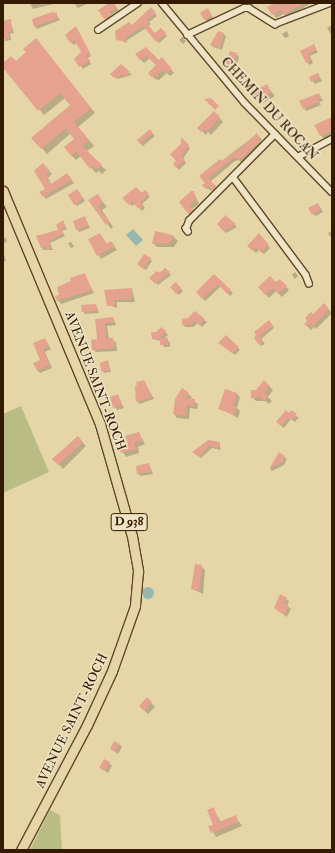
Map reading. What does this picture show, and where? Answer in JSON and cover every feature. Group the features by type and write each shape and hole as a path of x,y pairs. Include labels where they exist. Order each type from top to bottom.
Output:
{"main road":[{"name":"AVENUE SAINT-ROCH","path":"3,191 100,424 132,536 138,571 135,606 112,671 87,725 21,850"}],"street":[{"path":"98,30 138,3"},
{"name":"CHEMIN DU ROCAN","path":"162,3 244,103 332,192"},
{"path":"187,35 244,8 249,8 275,24 330,3"},
{"path":"188,232 186,229 189,221 233,177 236,170 275,134"},
{"path":"298,157 332,139"},
{"path":"233,177 306,275 309,283"}],"green space":[{"path":"21,406 49,472 3,493 3,414"},
{"path":"50,810 60,815 62,850 30,850"}],"water":[{"path":"133,229 143,240 136,246 126,235"},
{"path":"148,587 152,589 154,593 152,597 148,599 144,597 142,593 144,589"}],"building":[{"path":"109,3 114,3 117,8 109,12 112,16 105,20 98,10"},
{"path":"274,3 275,5 304,3 283,15 281,10 272,15 267,7"},
{"path":"151,7 156,13 148,19 149,22 147,24 155,33 161,28 166,33 156,42 143,26 125,38 127,42 116,40 115,31 129,22 132,25"},
{"path":"208,8 212,16 204,20 200,13"},
{"path":"52,12 57,13 57,18 34,27 32,19"},
{"path":"11,19 12,31 8,32 9,38 3,39 3,24 5,24 5,20"},
{"path":"76,26 90,53 86,55 90,61 79,67 74,59 81,52 74,40 70,43 65,35"},
{"path":"218,31 224,33 220,48 210,45"},
{"path":"36,38 91,108 74,122 89,140 82,146 102,165 96,170 93,166 90,169 76,151 71,156 64,147 74,139 66,128 41,149 31,138 70,105 60,93 38,111 3,68 3,63 11,56 16,61 26,52 23,49"},
{"path":"314,44 317,50 308,54 311,61 306,63 300,51"},
{"path":"146,47 159,60 162,57 172,69 166,74 163,70 156,77 154,75 151,77 148,73 156,65 146,56 140,60 135,54"},
{"path":"230,51 237,53 232,70 225,68"},
{"path":"121,64 130,72 125,77 123,74 118,78 116,76 114,78 110,74"},
{"path":"318,73 320,78 311,82 309,77"},
{"path":"267,84 271,92 256,101 252,92"},
{"path":"319,93 321,98 318,99 319,102 303,109 299,101"},
{"path":"211,98 219,106 215,110 204,99"},
{"path":"214,111 220,117 207,132 204,129 201,132 197,128"},
{"path":"332,117 332,131 320,136 314,125"},
{"path":"150,129 153,133 140,144 137,140"},
{"path":"257,133 260,141 239,161 235,157 208,178 217,187 213,191 209,187 206,189 202,185 205,183 199,176 220,159 222,161 241,148"},
{"path":"181,137 189,145 181,156 185,160 176,168 173,164 176,161 170,154 181,144"},
{"path":"43,163 50,171 46,175 51,184 67,173 72,180 43,197 39,192 45,189 34,171"},
{"path":"136,187 142,193 145,190 149,194 140,202 144,205 139,209 132,202 129,205 122,198"},
{"path":"77,189 83,198 74,205 68,195"},
{"path":"191,191 194,191 195,200 189,205 193,210 189,215 179,202"},
{"path":"98,194 103,202 98,206 110,223 106,225 88,200"},
{"path":"318,203 321,209 312,215 308,208"},
{"path":"225,215 236,224 223,231 217,224"},
{"path":"85,216 88,226 76,230 73,221"},
{"path":"63,220 66,227 58,230 56,225"},
{"path":"61,229 63,234 49,241 51,248 46,250 45,246 41,248 36,236"},
{"path":"155,231 174,236 170,243 152,244"},
{"path":"100,233 106,244 111,241 115,246 97,256 88,239"},
{"path":"259,233 269,245 261,252 256,248 253,251 247,246"},
{"path":"144,254 151,258 143,269 137,264"},
{"path":"165,268 170,272 155,284 149,278 157,271 160,273"},
{"path":"85,273 92,290 57,301 55,296 59,295 57,287 71,281 70,278"},
{"path":"214,274 231,290 227,294 218,284 202,299 196,292"},
{"path":"270,276 276,282 280,279 287,286 278,294 273,288 265,295 258,287"},
{"path":"176,282 181,288 176,294 170,287"},
{"path":"132,288 132,299 114,300 115,306 107,306 104,290"},
{"path":"324,303 329,309 312,327 310,324 307,327 304,324 307,321 305,318 311,312 313,314"},
{"path":"96,304 97,311 82,312 81,305"},
{"path":"195,311 205,319 199,325 195,321 191,325 182,325 182,319 188,318"},
{"path":"113,317 114,322 105,323 106,338 113,338 114,348 92,350 91,340 97,339 95,319"},
{"path":"269,320 273,326 259,336 263,341 259,345 254,338 256,335 254,332"},
{"path":"161,327 166,331 160,338 168,338 168,345 160,345 160,339 152,339 151,332 156,332"},
{"path":"226,335 239,347 232,353 218,343"},
{"path":"45,338 49,347 43,349 50,365 37,371 33,363 40,360 33,343"},
{"path":"108,360 109,370 101,371 100,363"},
{"path":"144,380 152,397 136,402 136,382"},
{"path":"264,380 270,386 264,392 268,396 264,401 260,397 251,398 251,390 256,390"},
{"path":"182,388 189,393 186,398 195,399 194,406 187,405 185,416 173,414 175,399"},
{"path":"225,389 237,393 233,406 237,407 234,415 218,409"},
{"path":"118,394 122,405 113,408 110,397"},
{"path":"286,410 289,413 291,410 297,414 292,420 288,418 281,426 276,422"},
{"path":"139,432 142,441 134,443 136,449 121,453 119,447 128,444 125,436"},
{"path":"78,436 83,442 58,465 52,459"},
{"path":"208,440 220,442 219,448 209,446 199,457 192,452"},
{"path":"279,452 285,456 282,462 269,469"},
{"path":"149,463 151,472 137,474 136,466"},
{"path":"195,564 202,565 199,590 191,589"},
{"path":"280,594 287,598 284,603 289,606 284,615 274,608"},
{"path":"147,697 152,702 144,711 139,706"},
{"path":"114,741 120,744 115,752 110,749"},
{"path":"104,759 110,762 105,771 99,768"},
{"path":"214,807 219,822 236,815 238,822 211,833 208,826 213,825 207,810"}]}
